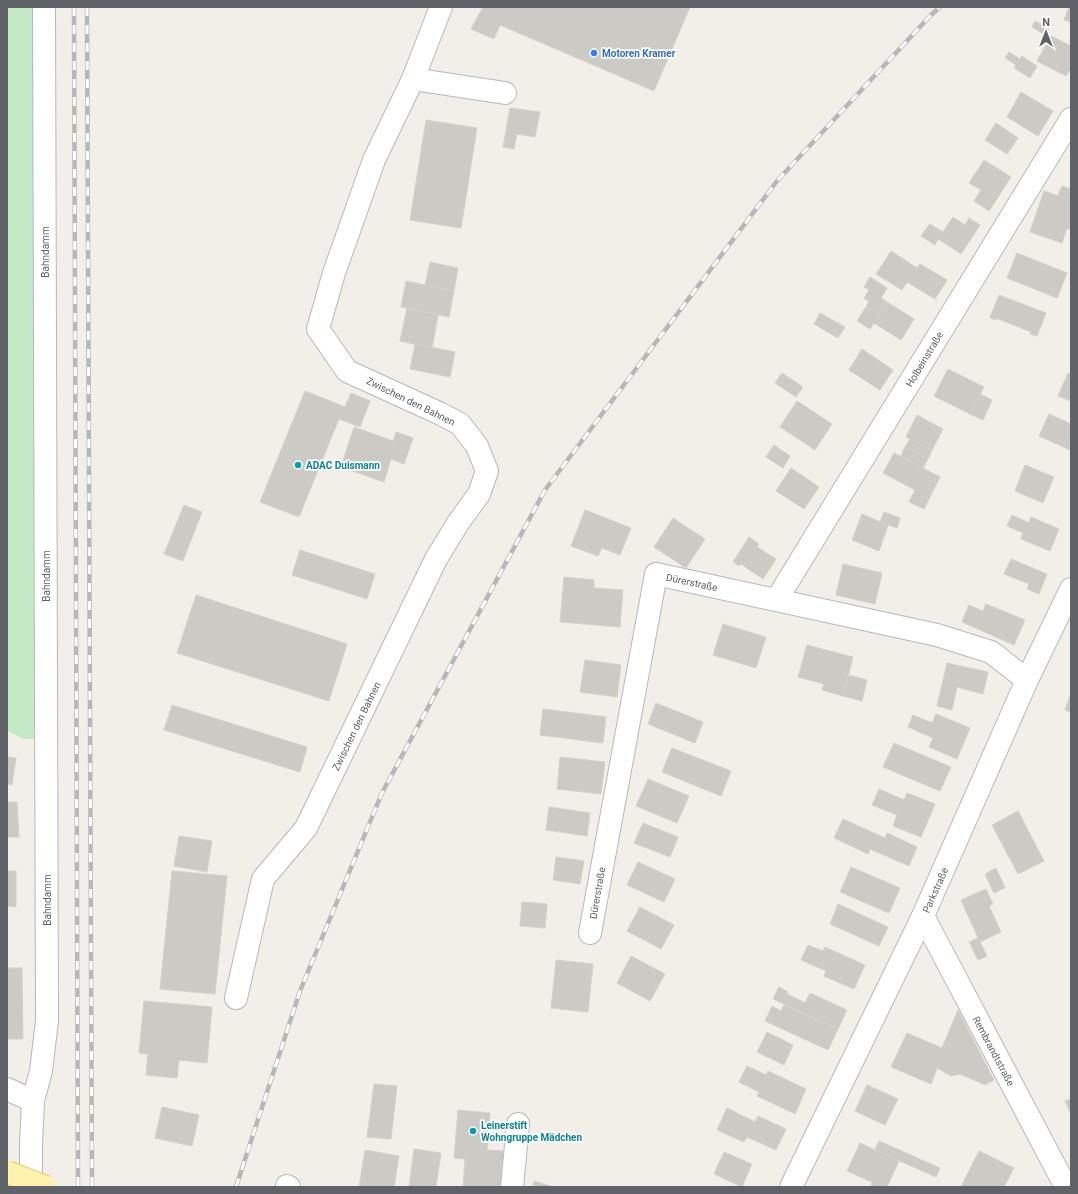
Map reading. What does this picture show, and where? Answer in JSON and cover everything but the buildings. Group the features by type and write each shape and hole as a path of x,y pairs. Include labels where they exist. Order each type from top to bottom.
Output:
{"main road":[{"path":"7,1172 46,1187"}],"street":[{"name":"Bahndamm","path":"31,1187 33,1102 41,1071 47,1021 44,7"},
{"name":"Zwischen den Bahnen","path":"236,998 263,879 306,828 436,559 458,523 479,494 487,471 477,446 460,424 347,371 318,329 334,273 374,160 413,79 441,7"},
{"path":"413,79 505,93"},
{"name":"Holbeinstraße","path":"777,599 1071,119"},
{"name":"Dürerstraße","path":"590,933 656,574 777,599 937,636 991,652 1027,680"},
{"name":"Parkstraße","path":"791,1187 923,916 1027,680 1071,589"},
{"name":"Rembrandtstraße","path":"923,916 1066,1187"},
{"path":"7,1089 33,1102"},
{"path":"512,1187 518,1124"}],"green space":[{"path":"8,7 40,7 43,739 23,739 7,730"}],"railway":[{"path":"74,7 78,1187"},
{"path":"87,7 92,1187"},
{"path":"236,1187 300,991 382,793 545,490 777,181 940,7"}],"place":[{"name":"Motoren Kramer","path":"594,53"},
{"name":"ADAC Duismann","path":"298,465"},
{"name":"Leinerstift Wohngruppe Mädchen","path":"473,1131"}]}
